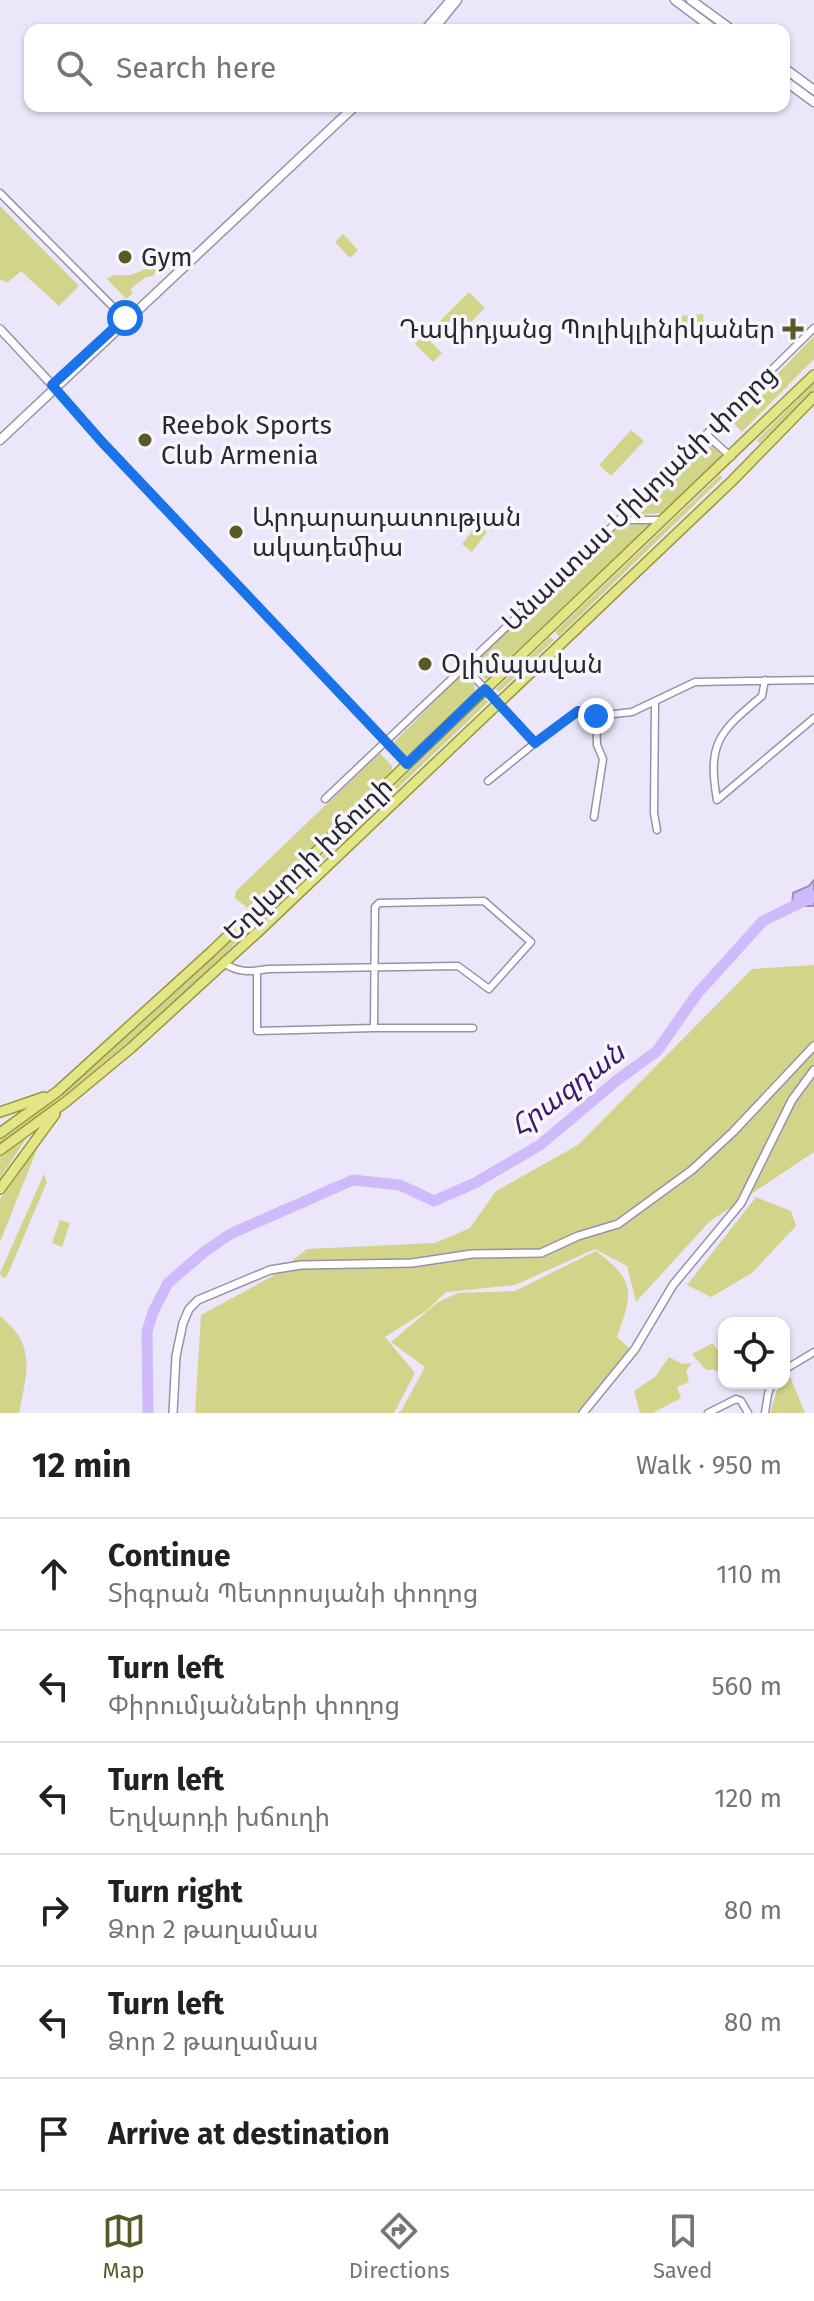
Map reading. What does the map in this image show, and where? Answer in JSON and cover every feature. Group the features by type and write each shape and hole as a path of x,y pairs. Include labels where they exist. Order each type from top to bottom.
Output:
{"main road":[{"path":"430,24 451,0"},
{"path":"438,24 457,0"},
{"path":"675,0 707,24"},
{"path":"691,0 724,24"},
{"path":"790,72 814,90"},
{"path":"790,84 814,102"},
{"path":"126,320 340,112"},
{"path":"0,438 349,112"},
{"name":"Եղվարդի խճուղի","path":"0,1133 58,1091 248,917 814,375"},
{"name":"Եղվարդի խճուղի","path":"0,1150 67,1101 131,1048 259,931 760,453 814,397"},
{"path":"748,441 760,453"},
{"path":"248,917 259,931"},
{"path":"0,1112 58,1091"},
{"path":"0,1189 34,1140 67,1101"}],"street":[{"path":"0,193 126,320"},
{"name":"Անաստաս Միկոյանի փողոց","path":"325,799 619,520 814,328"},
{"path":"0,329 102,442 407,764"},
{"path":"707,435 731,457"},
{"path":"619,520 664,520"},
{"path":"464,666 535,743"},
{"path":"765,680 762,696 733,720 715,748 717,800 814,718"},
{"path":"488,781 578,711 596,716 632,712 695,682 814,680"},
{"path":"655,701 654,813 657,830"},
{"path":"594,817 603,759 597,745 596,716"},
{"path":"224,963 236,971 375,967 458,966 489,989 531,942 484,901 379,903 375,907 375,967 374,1028"},
{"path":"257,971 257,1031 473,1028"},
{"path":"173,1413 176,1356 183,1323 189,1309 198,1300 270,1270 301,1265 412,1263 472,1254 541,1253 578,1236 618,1224 692,1170 733,1132 814,1046"},
{"path":"583,1413 635,1349 673,1285 741,1203 792,1100 814,1070"},
{"path":"790,1366 814,1352"},
{"path":"765,1413 770,1389"},
{"path":"708,1413 736,1399 741,1401 748,1413"}],"green space":[{"path":"0,206 79,286 59,306 21,271 7,283 0,279"},
{"path":"343,234 358,250 350,258 335,242"},
{"path":"155,265 158,269 153,276 146,277 130,289 133,293 126,299 107,279 113,275 131,275"},
{"path":"469,292 485,308 452,341 436,325"},
{"path":"703,314 704,327 682,329 681,316"},
{"path":"424,335 442,353 433,362 415,344"},
{"path":"814,336 814,359 742,432 732,421"},
{"path":"814,383 814,390 760,443 757,440"},
{"path":"631,430 644,441 611,476 599,465"},
{"path":"710,443 722,455 663,513 637,515"},
{"path":"720,475 722,478 559,636 555,632"},
{"path":"650,524 486,680 472,664 620,525"},
{"path":"477,525 487,532 472,552 462,544"},
{"path":"550,637 554,640 499,692 496,689"},
{"path":"461,675 466,675 474,684 475,691 411,755 406,756 393,743"},
{"path":"485,699 488,702 263,917 261,914"},
{"path":"380,753 392,770 250,907 235,898 236,891"},
{"path":"248,925 251,928 130,1041 0,1144 0,1138 127,1036"},
{"path":"814,965 814,1152 709,1222 636,1302 627,1266 595,1249 515,1285 446,1292 426,1311 385,1337 415,1373 394,1413 195,1413 201,1315 271,1277 307,1249 435,1243 470,1228 496,1191 578,1145 752,969"},
{"path":"30,1133 0,1178 0,1155"},
{"path":"39,1144 0,1242 0,1199"},
{"path":"44,1174 47,1182 7,1276 2,1278 0,1273"},
{"path":"756,1197 791,1211 796,1226 752,1273 711,1297 687,1285"},
{"path":"60,1220 70,1223 62,1247 52,1243"},
{"path":"596,1251 618,1271 628,1288 626,1309 617,1337 631,1350 587,1405 584,1403 586,1407 580,1413 397,1413 425,1367 391,1342 438,1302 458,1293 515,1291"},
{"path":"0,1316 20,1338 24,1349 26,1372 19,1413 0,1413"},
{"path":"713,1343 718,1351 718,1372 706,1370 692,1354"},
{"path":"669,1357 682,1364 692,1363 686,1371 689,1382 677,1387 681,1398 653,1413 640,1413 634,1391 655,1377"},
{"path":"790,1376 805,1413 770,1413 777,1389 790,1389"}],"shaded area":[{"path":"814,880 814,906 792,906 793,893 809,886"}],"waterway":[{"name":"Հրազդան","path":"148,1413 147,1332 153,1312 168,1283 204,1252 230,1234 353,1180 400,1185 434,1201 475,1183 540,1145 657,1051 697,994 763,921 814,896"}],"place":[{"name":"Gym","path":"125,257"},
{"name":"Դավիդյանց Պոլիկլինիկաներ","path":"793,329"},
{"name":"Reebok Sports Club Armenia","path":"145,440"},
{"name":"Արդարադատության ակադեմիա","path":"236,532"},
{"name":"Օլիմպավան","path":"425,664"}],"route":[{"path":"125,318 52,385 102,442 407,764 485,689 535,743 578,711 596,716"}]}
